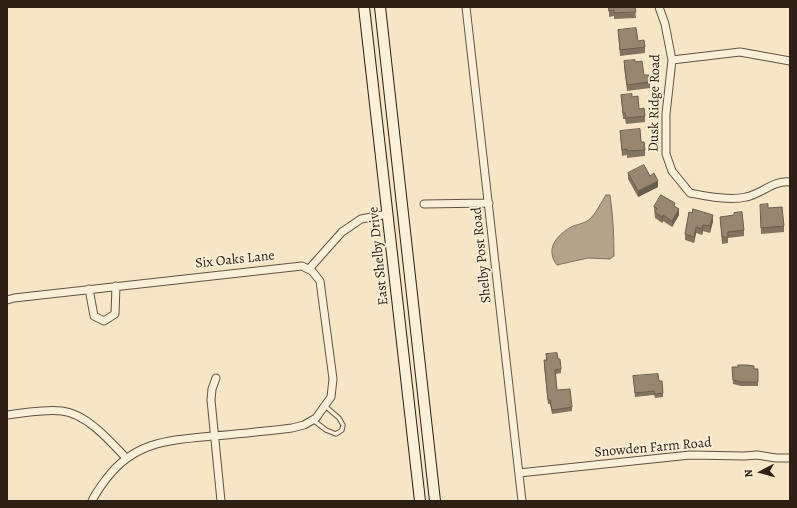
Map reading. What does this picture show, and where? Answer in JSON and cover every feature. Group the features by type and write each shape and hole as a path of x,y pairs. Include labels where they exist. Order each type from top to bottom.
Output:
{"main road":[{"name":"East Shelby Drive","path":"364,7 420,501"},
{"name":"East Shelby Drive","path":"380,7 435,501"}],"street":[{"name":"Shelby Post Road","path":"466,7 522,501"},
{"name":"Dusk Ridge Road","path":"659,7 665,24 672,60 666,114 666,154 672,171 690,193 716,198 746,197 782,181 790,182"},
{"path":"672,60 740,52 790,61"},
{"path":"424,204 489,203"},
{"path":"92,501 96,493 112,472 126,458 148,446 162,442 292,428 304,425 313,420 331,397 333,379 320,282 309,269 342,232 361,219 388,214"},
{"name":"Six Oaks Lane","path":"7,300 89,289 295,266 302,266 309,269"},
{"path":"89,289 94,316 104,321 115,314 116,286"},
{"path":"216,378 212,389 211,400 221,501"},
{"path":"7,415 38,411 64,411 80,418 98,430 126,458"},
{"name":"Snowden Farm Road","path":"519,473 690,455 744,456 757,454 776,458 790,458"}],"lane":[{"path":"313,420 326,430 336,434 342,430 343,425 339,418 325,406"}],"shaded area":[{"path":"606,195 610,195 614,256 610,259 588,258 557,265 552,254 554,243 561,234 571,227 589,220"}],"building":[{"path":"609,7 635,7 636,12 614,13 614,10 609,11"},
{"path":"636,28 638,41 644,40 645,47 620,50 618,30"},
{"path":"635,60 635,62 642,61 644,75 649,75 650,82 627,85 624,61"},
{"path":"632,94 632,97 638,96 639,109 644,108 645,116 626,118 625,113 623,113 621,95"},
{"path":"640,129 641,142 644,142 645,150 622,150 620,131"},
{"path":"644,165 650,176 654,173 658,181 638,191 628,173"},
{"path":"661,195 675,203 674,206 679,209 672,221 655,212 657,208 654,207"},
{"path":"768,204 768,208 782,207 784,226 761,228 760,205"},
{"path":"693,209 713,215 710,226 703,225 702,229 696,227 694,237 685,234 689,212 692,213"},
{"path":"742,212 744,230 728,232 728,237 722,237 720,217"},
{"path":"557,353 558,359 560,359 561,369 555,370 557,390 570,389 572,407 552,410 550,400 548,400 544,360 547,360 546,354"},
{"path":"738,365 754,366 754,369 758,369 758,382 741,382 733,380 732,367 738,367"},
{"path":"658,374 659,381 662,381 663,393 655,394 654,391 635,393 633,376"}]}
